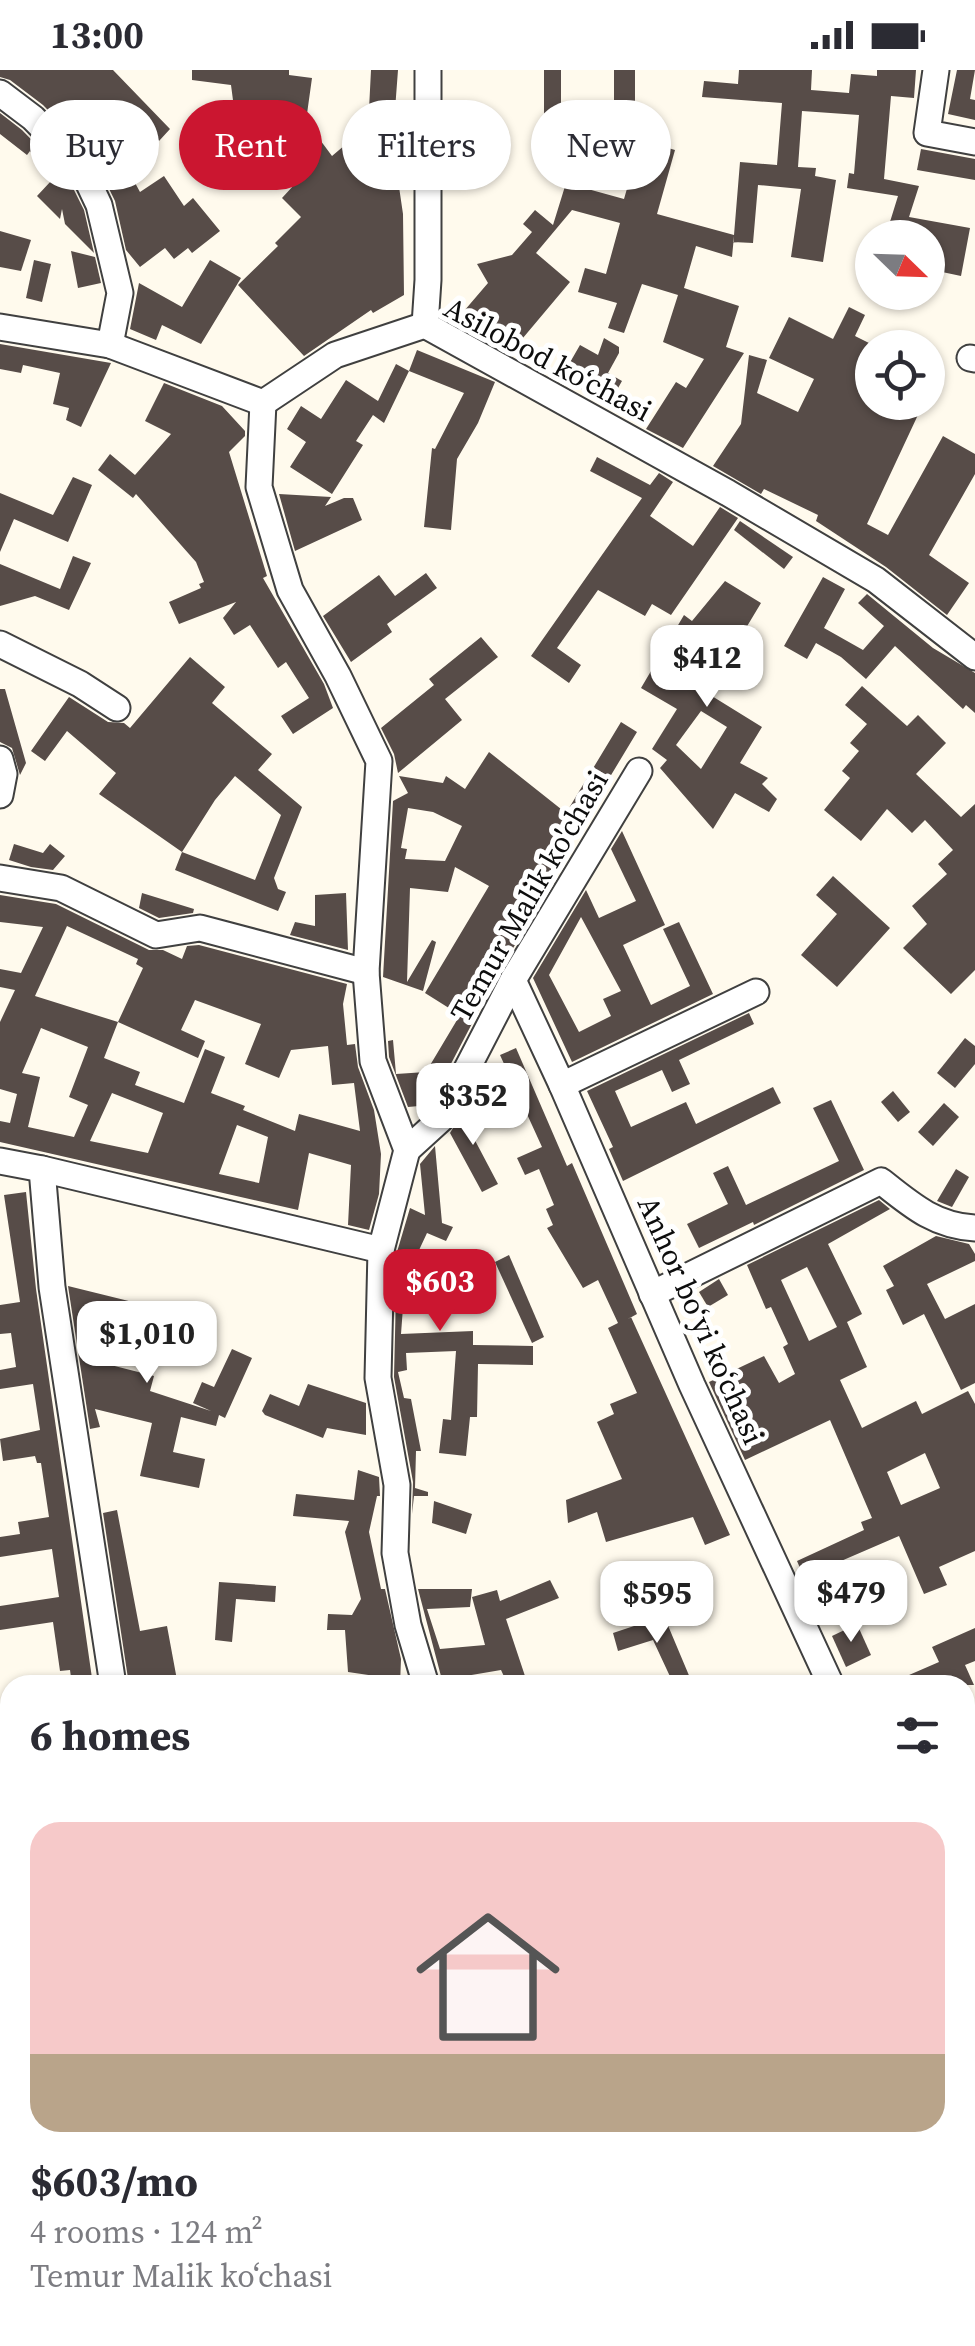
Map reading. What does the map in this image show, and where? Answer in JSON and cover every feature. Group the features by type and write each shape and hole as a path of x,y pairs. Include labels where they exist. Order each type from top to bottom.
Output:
{"street":[{"path":"425,325 428,70"},
{"path":"936,70 927,134 975,142"},
{"path":"0,93 34,118 81,166 99,205 120,293 110,345"},
{"name":"Asilobod koʻchasi","path":"263,403 336,356 425,325 876,580 975,657"},
{"path":"0,327 110,345 263,403 259,487 290,590 379,760 366,972 373,1061 407,1150 381,1250 378,1378 397,1485 395,1553 408,1624 423,1675"},
{"path":"0,644 80,684 117,708"},
{"path":"0,759 4,774 0,795"},
{"name":"Temur Malik ko'chasi","path":"407,1150 441,1119 513,980 639,772"},
{"path":"0,878 61,888 156,935 200,928 366,972"},
{"name":"Anhor boʻyi koʻchasi","path":"513,980 826,1675"},
{"path":"562,1085 756,992"},
{"path":"0,1161 381,1250"},
{"path":"42,1169 52,1287 111,1675"},
{"path":"652,1294 881,1181 928,1218 958,1228 975,1228"}],"building":[{"path":"0,70 113,70 142,100 36,100 0,77"},
{"path":"192,70 289,70 289,75 312,78 309,100 233,100 231,85 192,80"},
{"path":"371,70 398,70 396,100 369,100"},
{"path":"544,70 561,70 561,100 544,100"},
{"path":"614,70 635,70 635,100 614,100"},
{"path":"739,70 812,70 811,90 849,93 851,74 877,76 877,70 916,70 914,98 891,96 884,179 919,186 909,217 926,220 891,220 898,196 847,188 849,173 854,174 859,115 802,111 798,167 816,168 815,176 836,180 823,262 791,257 801,189 758,185 753,243 733,242 732,257 696,246 684,288 739,306 726,347 744,353 683,448 646,429 676,382 686,388 704,359 663,342 678,295 642,284 624,333 608,328 617,303 578,292 585,268 606,274 620,223 572,210 536,253 570,282 512,351 464,311 488,283 477,264 512,255 532,232 523,224 535,210 553,225 564,190 591,190 624,199 627,190 664,190 657,214 734,235 740,162 777,165 782,103 702,97 704,81 738,84"},
{"path":"957,70 975,70 970,99 975,100 975,120 948,114"},
{"path":"0,113 30,138 30,151 27,155 0,134"},
{"path":"159,118 170,129 159,141"},
{"path":"322,143 332,156 342,148 342,190 399,190 403,214 404,295 373,313 371,310 304,356 238,285 301,217 282,198 289,190 322,190"},
{"path":"921,149 975,159 975,180 917,170"},
{"path":"164,176 184,206 193,198 220,231 192,253 188,248 174,259 165,248 140,267 126,250 110,190 159,190 159,179"},
{"path":"43,190 74,190 84,210 94,253 65,224 62,209 60,219 37,196"},
{"path":"945,223 970,228 961,276 945,273"},
{"path":"0,231 31,240 21,271 0,267"},
{"path":"71,251 95,257 101,283 78,288"},
{"path":"34,260 51,264 42,302 26,298"},
{"path":"210,260 241,278 201,344 162,325 156,340 130,329 139,283 182,307"},
{"path":"849,307 865,315 855,330 855,420 916,420 867,524 888,535 943,436 975,454 975,474 929,555 969,583 947,615 886,567 816,521 818,515 764,489 761,494 713,466 741,424 749,355 767,360 757,393 798,412 814,379 769,358 789,317 833,339"},
{"path":"604,338 619,347 608,373 622,381 609,404 561,378 580,345 598,355"},
{"path":"0,344 111,363 81,427 66,420 69,408 53,404 60,373 23,365 21,373 0,369"},
{"path":"417,350 495,382 457,459 451,530 424,527 432,448 435,449 464,393 409,371"},
{"path":"396,364 409,371 384,423 373,415 356,441 363,445 332,494 290,467 306,442 287,429 301,406 321,419 346,380 378,401"},
{"path":"164,383 222,406 245,431 245,436 229,452 267,576 263,578 324,684 333,708 293,734 281,716 309,698 286,662 278,668 250,625 234,635 223,618 236,602 179,624 169,602 201,588 199,584 204,582 196,562 136,494 133,498 98,470 110,454 135,475 171,434 145,421"},
{"path":"597,457 650,485 659,473 673,482 650,516 693,546 720,507 738,518 671,615 652,604 645,616 598,590 557,648 581,665 569,683 531,656 642,498 590,471"},
{"path":"73,477 92,485 68,542 14,519 0,552 0,493 53,515"},
{"path":"279,494 331,497 325,506 353,498 362,520 295,551"},
{"path":"740,521 793,557 784,569 734,530"},
{"path":"73,556 91,563 69,610 35,596 0,606 0,564 60,589"},
{"path":"426,573 437,588 387,624 392,632 351,662 323,616 379,575 395,596"},
{"path":"823,577 845,589 824,628 863,650 884,626 858,603 867,594 933,648 975,673 975,713 966,705 963,709 895,646 866,679 841,657 816,643 807,659 784,646"},
{"path":"725,581 761,603 707,693 762,727 740,763 768,778 762,784 777,799 769,812 735,793 713,829 660,768 667,760 652,749 677,709 641,688 684,615 692,621","holes":["701,711 727,727 701,769 676,745"]},
{"path":"481,637 498,657 445,699 462,720 398,773 381,728 434,685 429,679"},
{"path":"190,657 225,687 212,703 272,754 258,770 302,807 274,878 278,889 286,892 278,911 175,870 182,852 99,794 116,773 67,731 45,761 31,751 69,697 108,722 124,723 130,728","holes":["235,776 281,815 255,880 182,852"]},
{"path":"862,686 907,726 918,715 946,743 916,774 961,817 975,804 975,970 951,994 903,948 927,924 912,906 947,874 938,864 953,850 925,820 912,833 887,809 861,841 824,810 850,778 842,771 859,751 850,743 867,724 845,705"},
{"path":"0,689 5,689 26,763 20,775 12,748 0,742"},
{"path":"621,722 637,732 534,903 538,906 432,1100 430,1096 430,1105 408,1107 389,1057 388,1041 393,1040 396,1074 426,1072 460,1015 425,993 489,886 455,867 448,892 410,888 407,982 432,940 436,942 423,991 383,977 393,801 408,793 399,776 443,783 446,776 465,789 489,752 566,813","holes":["408,808 433,812 462,826 445,861 405,859 407,849 401,848"]},
{"path":"622,831 665,925 623,945 651,1005 690,986 663,929 679,922 713,994 572,1062 533,978 586,890 599,918 636,901 611,849","holes":["581,917 621,991 603,999 611,1016 579,1032 549,975"]},
{"path":"14,844 43,853 50,844 65,856 53,870 31,867 9,860"},
{"path":"833,876 890,928 837,987 801,955 837,914 816,895"},
{"path":"142,893 194,909 193,913 159,918 139,908"},
{"path":"346,893 348,950 290,935 295,922 315,926 315,895"},
{"path":"0,895 56,904 149,950 163,950 182,959 187,946 199,945 347,984 343,1004 347,1045 355,1044 358,1067 374,1110 381,1154 379,1194 369,1230 348,1225 351,1165 309,1153 298,1210 0,1142 0,1121 10,1123 17,1094 0,1089 0,1022 15,990 0,987 0,969 21,973 43,927 0,922","holes":["67,926 138,959 136,964 143,968 118,1022 35,996","195,1000 261,1024 245,1064 279,1078 291,1050 328,1046 332,1085 354,1083 360,1131 299,1114 295,1131 243,1110 245,1106 211,1093 225,1057 205,1049 184,1103 135,1085 140,1072 104,1058 118,1022 198,1058 205,1041 181,1030","41,1028 88,1047 69,1097 88,1105 74,1137 28,1127 40,1077 22,1073","112,1093 163,1113 148,1153 90,1141","237,1125 268,1137 259,1183 219,1174"]},
{"path":"749,1013 754,1024 679,1060 690,1084 672,1092 662,1070 615,1091 631,1127 686,1102 696,1124 773,1087 781,1103 623,1181 609,1149 613,1147 587,1091"},
{"path":"965,1038 975,1046 975,1064 955,1088 937,1073"},
{"path":"516,1048 567,1166 572,1163 637,1314 631,1317 730,1535 705,1545 693,1517 606,1542 597,1512 568,1523 566,1500 622,1479 597,1422 614,1414 610,1404 637,1393 608,1328 618,1323 598,1280 583,1288 547,1228 553,1225 546,1209 554,1205 539,1169 525,1175 517,1158 542,1147 500,1055"},
{"path":"893,1091 910,1112 898,1122 881,1102"},
{"path":"831,1100 864,1170 699,1248 687,1224 728,1204 713,1173 728,1166 746,1205 839,1161 813,1108"},
{"path":"944,1103 959,1117 933,1146 918,1132"},
{"path":"476,1105 485,1120 469,1129 498,1184 482,1192 450,1133 461,1115"},
{"path":"435,1146 442,1223 453,1227 446,1241 427,1233 413,1263 410,1295 404,1294 401,1334 473,1331 473,1345 533,1346 533,1365 478,1364 477,1417 470,1417 466,1456 439,1453 443,1419 451,1420 456,1351 406,1353 407,1370 398,1372 404,1398 411,1399 421,1451 416,1451 415,1488 428,1492 428,1496 414,1496 412,1514 413,1482 394,1377 397,1252 410,1208 425,1215 420,1164"},
{"path":"956,1169 969,1177 952,1207 937,1201"},
{"path":"26,1192 36,1289 92,1675 60,1671 53,1622 0,1630 0,1606 59,1597 52,1549 0,1557 0,1537 20,1534 18,1522 49,1517 41,1463 37,1463 35,1456 3,1461 0,1439 40,1430 33,1384 0,1389 0,1370 16,1367 11,1333 0,1334 0,1305 20,1302 4,1195"},
{"path":"879,1200 890,1209 828,1244 862,1314 847,1322 867,1367 840,1380 862,1428 916,1401 922,1414 968,1391 975,1404 975,1551 939,1567 947,1585 924,1594 899,1536 804,1577 797,1561 864,1530 861,1522 872,1518 830,1420 745,1460 709,1382 764,1356 779,1383 795,1374 783,1347 788,1344 771,1307 766,1309 747,1265","holes":["807,1267 837,1327 809,1341 781,1280","925,1453 940,1488 901,1505 887,1472"]},
{"path":"936,1236 969,1244 975,1254 975,1261 927,1284 945,1319 975,1304 975,1383 961,1390 924,1314 903,1325 886,1290 894,1286 883,1266"},
{"path":"509,1255 544,1337 532,1343 495,1262"},
{"path":"472,1273 494,1283 486,1301 464,1292"},
{"path":"719,1279 728,1295 708,1307 699,1292"},
{"path":"68,1286 161,1309 154,1341 90,1327 91,1360 154,1376 150,1391 211,1411 193,1403 202,1382 214,1387 232,1349 252,1358 225,1418 219,1415 216,1426 181,1417 173,1452 205,1459 199,1488 140,1476 152,1423 95,1409 100,1427 90,1429"},
{"path":"308,1384 366,1403 366,1435 327,1428 323,1438 262,1411 270,1394 299,1406"},
{"path":"358,1470 379,1477 380,1496 369,1532 401,1659 400,1675 348,1672 345,1630 327,1630 328,1614 352,1615 361,1599 345,1532 349,1521 293,1516 296,1494 354,1500"},
{"path":"434,1501 472,1514 466,1534 432,1523"},
{"path":"117,1510 140,1631 167,1626 176,1675 127,1675 103,1513"},
{"path":"693,1576 700,1606 675,1609 668,1590 678,1588 677,1580"},
{"path":"550,1580 559,1598 506,1619 525,1675 503,1675 501,1670 441,1675 418,1589 472,1589 470,1607 427,1609 440,1649 485,1645 472,1597 497,1590 500,1601"},
{"path":"219,1582 276,1586 275,1602 236,1599 232,1642 215,1640"},
{"path":"664,1616 689,1675 669,1675 653,1640 618,1651 613,1633"},
{"path":"857,1624 871,1655 846,1667 832,1636"},
{"path":"975,1628 975,1661 965,1665 970,1675 909,1675 939,1662 932,1647"}]}
